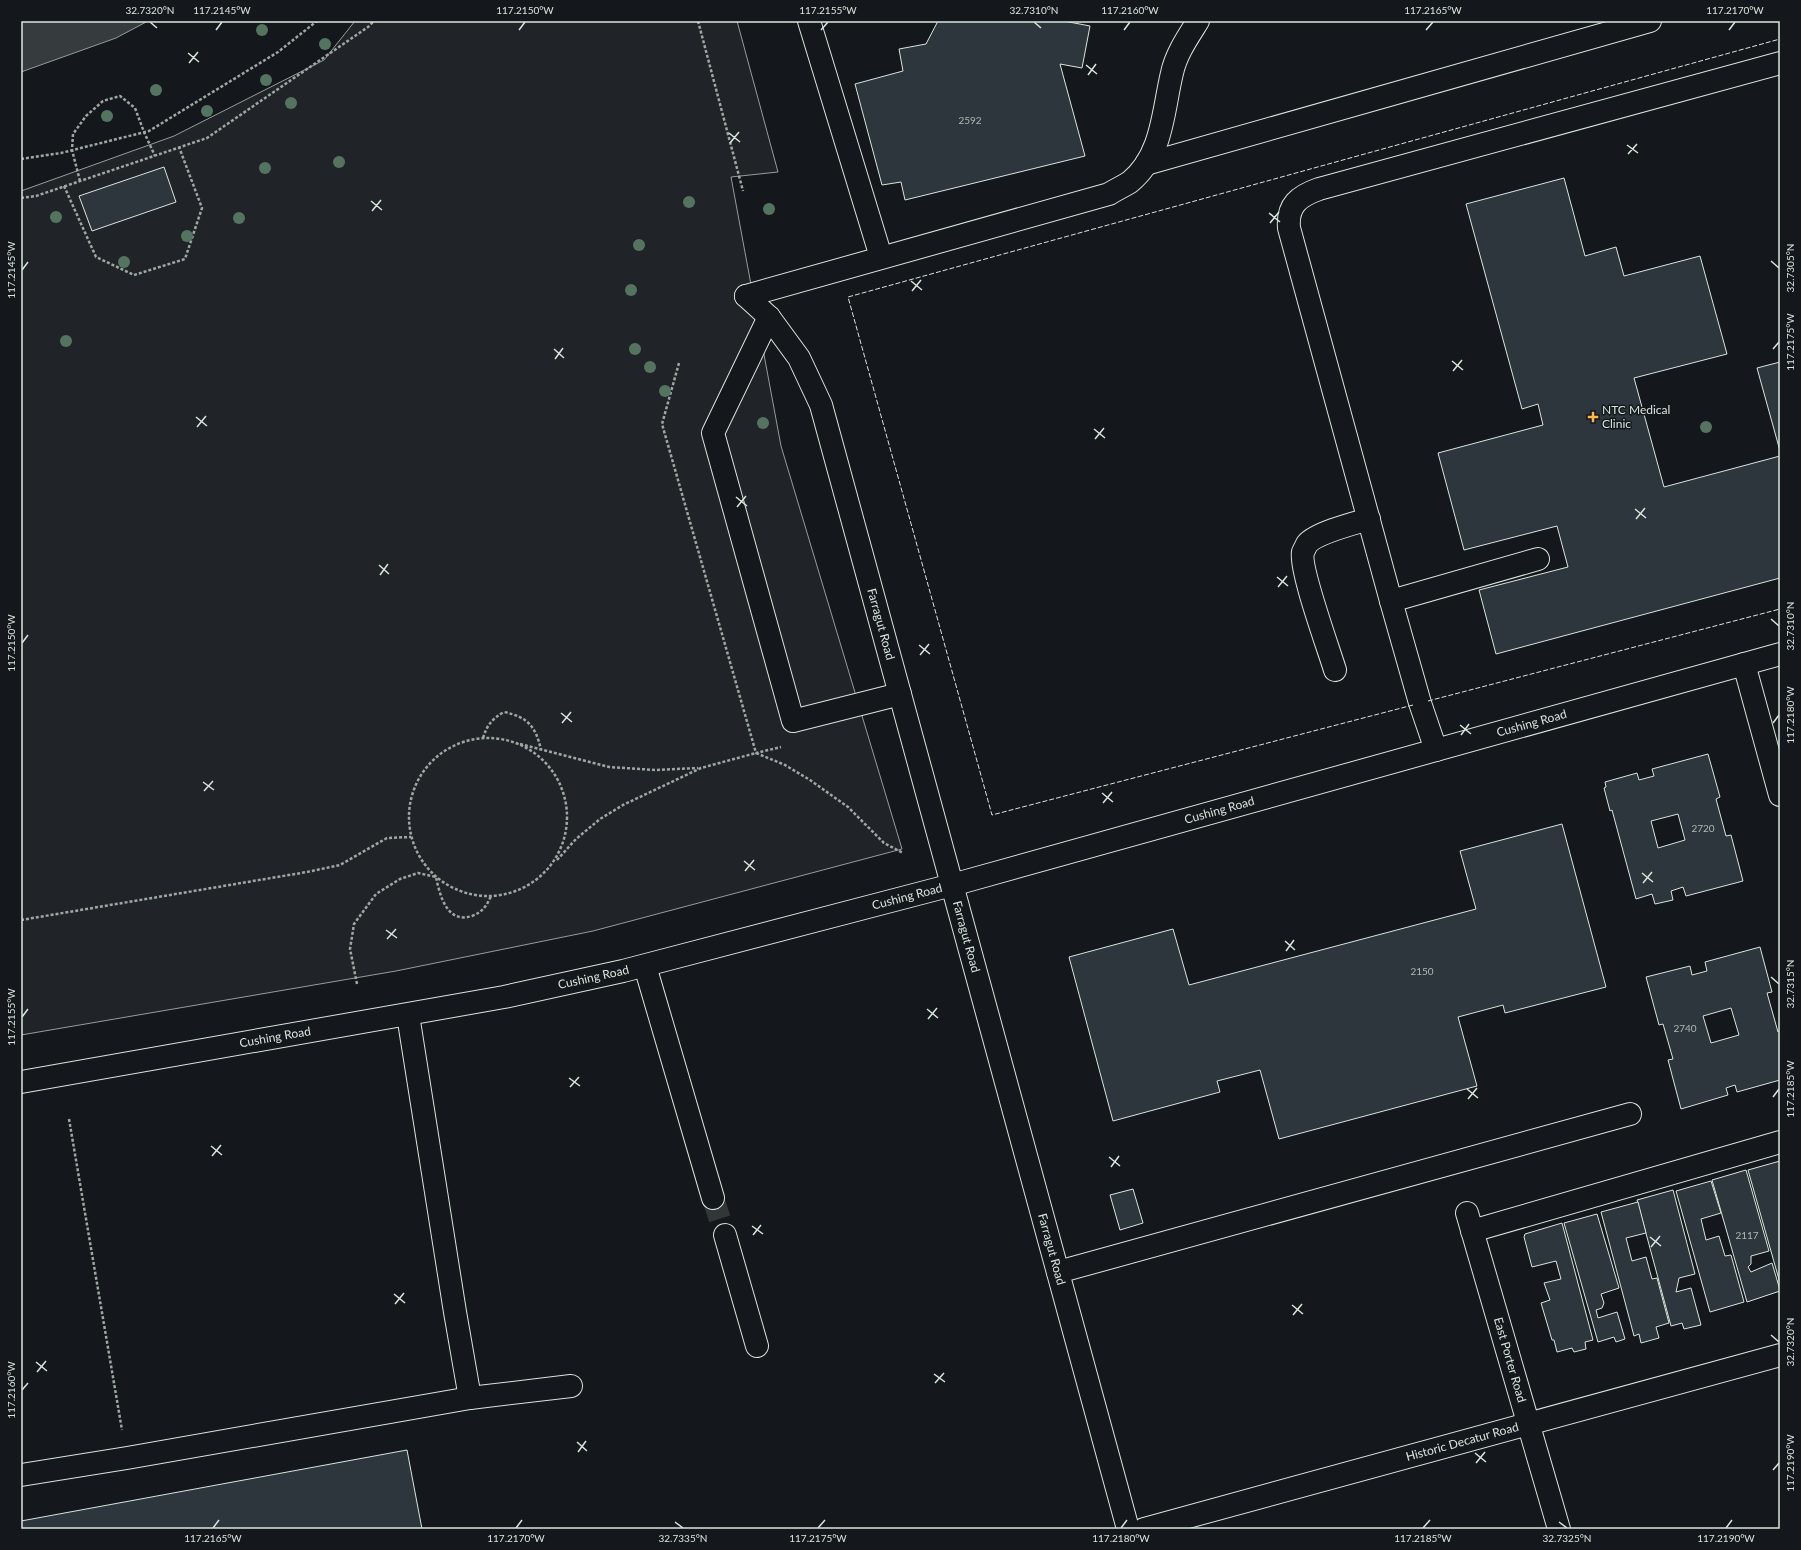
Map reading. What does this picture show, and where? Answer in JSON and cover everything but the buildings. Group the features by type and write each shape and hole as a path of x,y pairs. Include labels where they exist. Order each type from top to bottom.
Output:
{"street":[{"path":"810,21 881,257 1109,194 1130,182 1146,164 1160,134 1172,72 1179,52 1198,21"},
{"path":"1146,164 1650,21"},
{"path":"1436,750 1420,703 1289,228 1288,218 1290,212 1299,197 1319,189 1780,63"},
{"name":"Farragut Road","path":"881,257 746,296 769,317 800,358 821,405 1128,1529"},
{"path":"769,317 713,433 793,721 900,694"},
{"path":"1335,670 1306,578 1303,552 1307,544 1313,539 1330,531 1369,519"},
{"path":"1391,600 1538,559"},
{"name":"Cushing Road","path":"21,1082 504,998 645,966 952,885 1780,654"},
{"path":"1744,664 1780,795"},
{"path":"645,966 713,1198"},
{"path":"408,1015 470,1398"},
{"path":"1058,1272 1630,1114"},
{"name":"East Porter Road","path":"1559,1529 1470,1222 1780,1142"},
{"path":"724,1235 757,1346"},
{"name":"Historic Decatur Road","path":"1144,1529 1529,1422 1780,1355"},
{"path":"21,1475 470,1398 571,1386"}],"path":[{"path":"21,159 72,150 149,131 278,52 316,21"},
{"path":"21,198 36,196 207,138 368,27 374,21"},
{"path":"698,21 743,191"},
{"path":"80,181 72,150 73,134 86,116 103,101 120,96 135,108 155,156"},
{"path":"64,186 96,256 134,275 184,259 202,208 179,148"},
{"path":"483,738 487,726 494,718 504,712 514,714 523,718 534,728 542,750"},
{"path":"701,768 655,770 609,767 499,739 483,738 469,740 447,750 435,759 423,773 414,789 410,810 412,837 422,861 436,877 450,886 467,894 491,896 509,894 534,883 551,867 576,839 600,819 623,805 701,768 756,753 785,765 810,780 848,807 884,843 903,853"},
{"path":"514,743 533,752 542,759 553,772 565,797 568,814 566,836 551,867"},
{"path":"21,920 307,872 340,865 387,838 412,837"},
{"path":"357,984 350,949 354,924 376,894 400,879 418,873 436,877"},
{"path":"436,877 440,896 454,915 464,918 475,915 486,908 491,896"},
{"path":"69,1119 127,1458"}],"shaded area":[{"path":"21,21 148,21 116,38 21,72"},
{"path":"355,21 737,21 778,172 731,177 781,446 902,849 593,931 396,971 21,1035 21,191 174,136 324,60"}],"tunnel":[{"path":"713,1198 725,1235"}],"fence":[{"path":"1413,705 992,815 848,297 1780,39"},
{"path":"1428,701 1780,609"}],"place":[{"name":"NTC Medical Clinic","path":"1593,417"}]}
